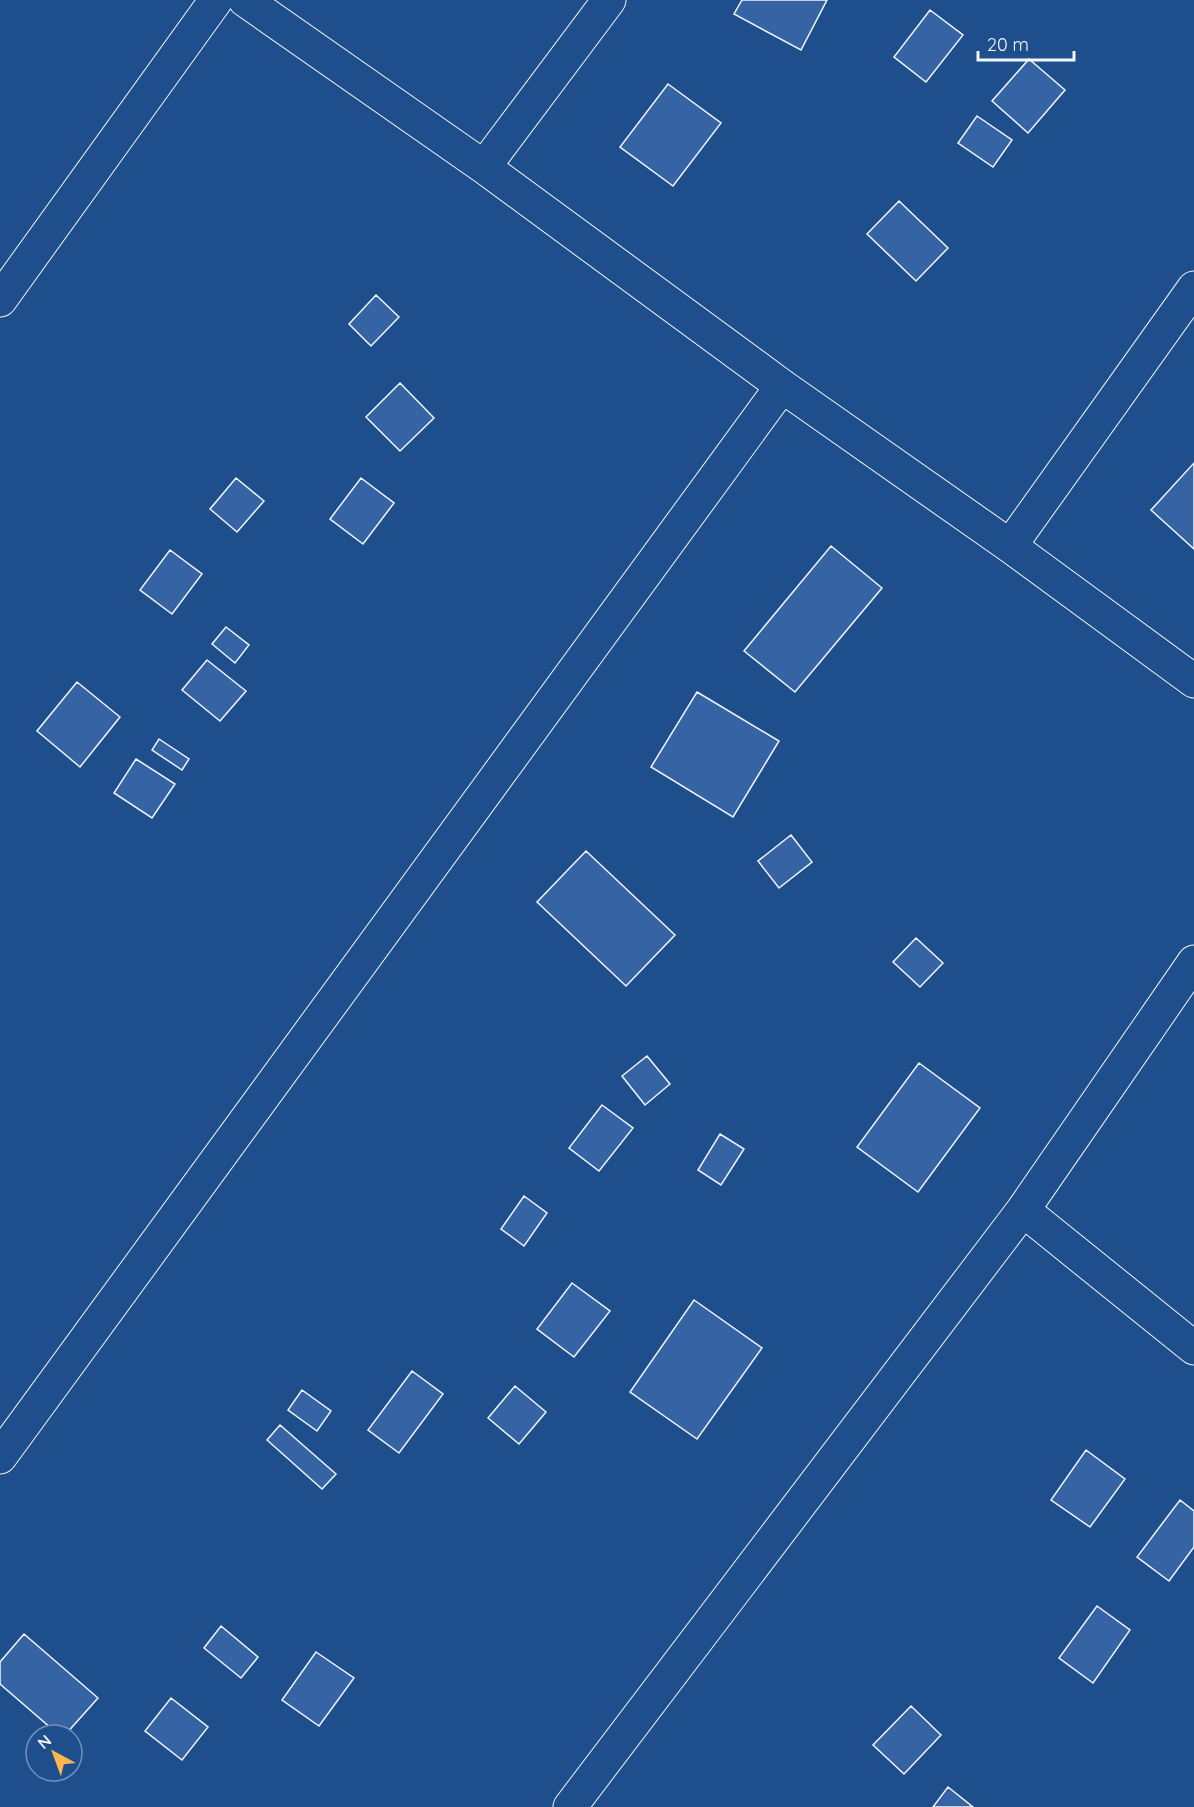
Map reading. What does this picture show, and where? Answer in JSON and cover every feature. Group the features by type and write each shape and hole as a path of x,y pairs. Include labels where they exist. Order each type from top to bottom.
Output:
{"street":[{"path":"0,300 216,0"},
{"path":"245,0 484,167 782,386 1010,546 1194,681"},
{"path":"484,167 609,0"},
{"path":"1010,546 1194,288"},
{"path":"0,1457 782,386"},
{"path":"570,1807 1023,1210 1194,962"},
{"path":"1023,1210 1194,1348"}],"building":[{"path":"742,0 827,0 801,50 734,14"},
{"path":"930,10 963,35 926,82 894,57"},
{"path":"1029,59 1065,90 1028,133 992,101"},
{"path":"668,84 721,123 673,186 620,147"},
{"path":"977,116 1012,140 993,167 958,143"},
{"path":"899,201 948,248 916,281 867,234"},
{"path":"376,295 399,317 371,346 349,324"},
{"path":"400,383 434,418 400,451 366,417"},
{"path":"1194,463 1194,549 1151,510"},
{"path":"236,478 264,501 237,532 210,509"},
{"path":"361,478 394,503 363,544 330,519"},
{"path":"831,546 882,588 795,692 744,651"},
{"path":"170,550 202,574 172,614 140,590"},
{"path":"226,627 249,645 235,663 212,644"},
{"path":"207,660 246,691 220,721 182,690"},
{"path":"77,682 120,717 80,767 37,731"},
{"path":"697,692 779,741 733,817 651,767"},
{"path":"159,739 189,759 182,770 152,750"},
{"path":"136,759 175,784 152,818 114,793"},
{"path":"791,835 812,862 779,888 758,861"},
{"path":"586,851 675,935 626,986 537,902"},
{"path":"916,938 943,963 920,987 893,962"},
{"path":"647,1056 670,1084 645,1105 622,1076"},
{"path":"919,1063 980,1108 918,1192 857,1147"},
{"path":"602,1105 633,1128 599,1171 569,1148"},
{"path":"720,1134 744,1149 721,1185 698,1170"},
{"path":"524,1196 547,1213 524,1246 501,1229"},
{"path":"572,1283 610,1311 574,1357 537,1329"},
{"path":"694,1300 762,1348 697,1439 630,1392"},
{"path":"412,1371 443,1394 399,1453 368,1430"},
{"path":"515,1386 546,1412 519,1444 488,1418"},
{"path":"302,1390 331,1411 317,1431 288,1410"},
{"path":"280,1425 336,1474 322,1489 267,1440"},
{"path":"1086,1450 1125,1479 1090,1527 1051,1500"},
{"path":"1180,1500 1194,1511 1194,1547 1169,1581 1137,1557"},
{"path":"1097,1606 1130,1630 1093,1683 1059,1658"},
{"path":"221,1626 258,1657 241,1678 204,1648"},
{"path":"24,1634 98,1698 76,1723 45,1723 0,1684 0,1662"},
{"path":"316,1652 354,1678 319,1726 282,1700"},
{"path":"171,1698 208,1727 182,1760 145,1731"},
{"path":"911,1706 941,1735 904,1774 873,1745"},
{"path":"948,1787 973,1807 933,1807"}]}
